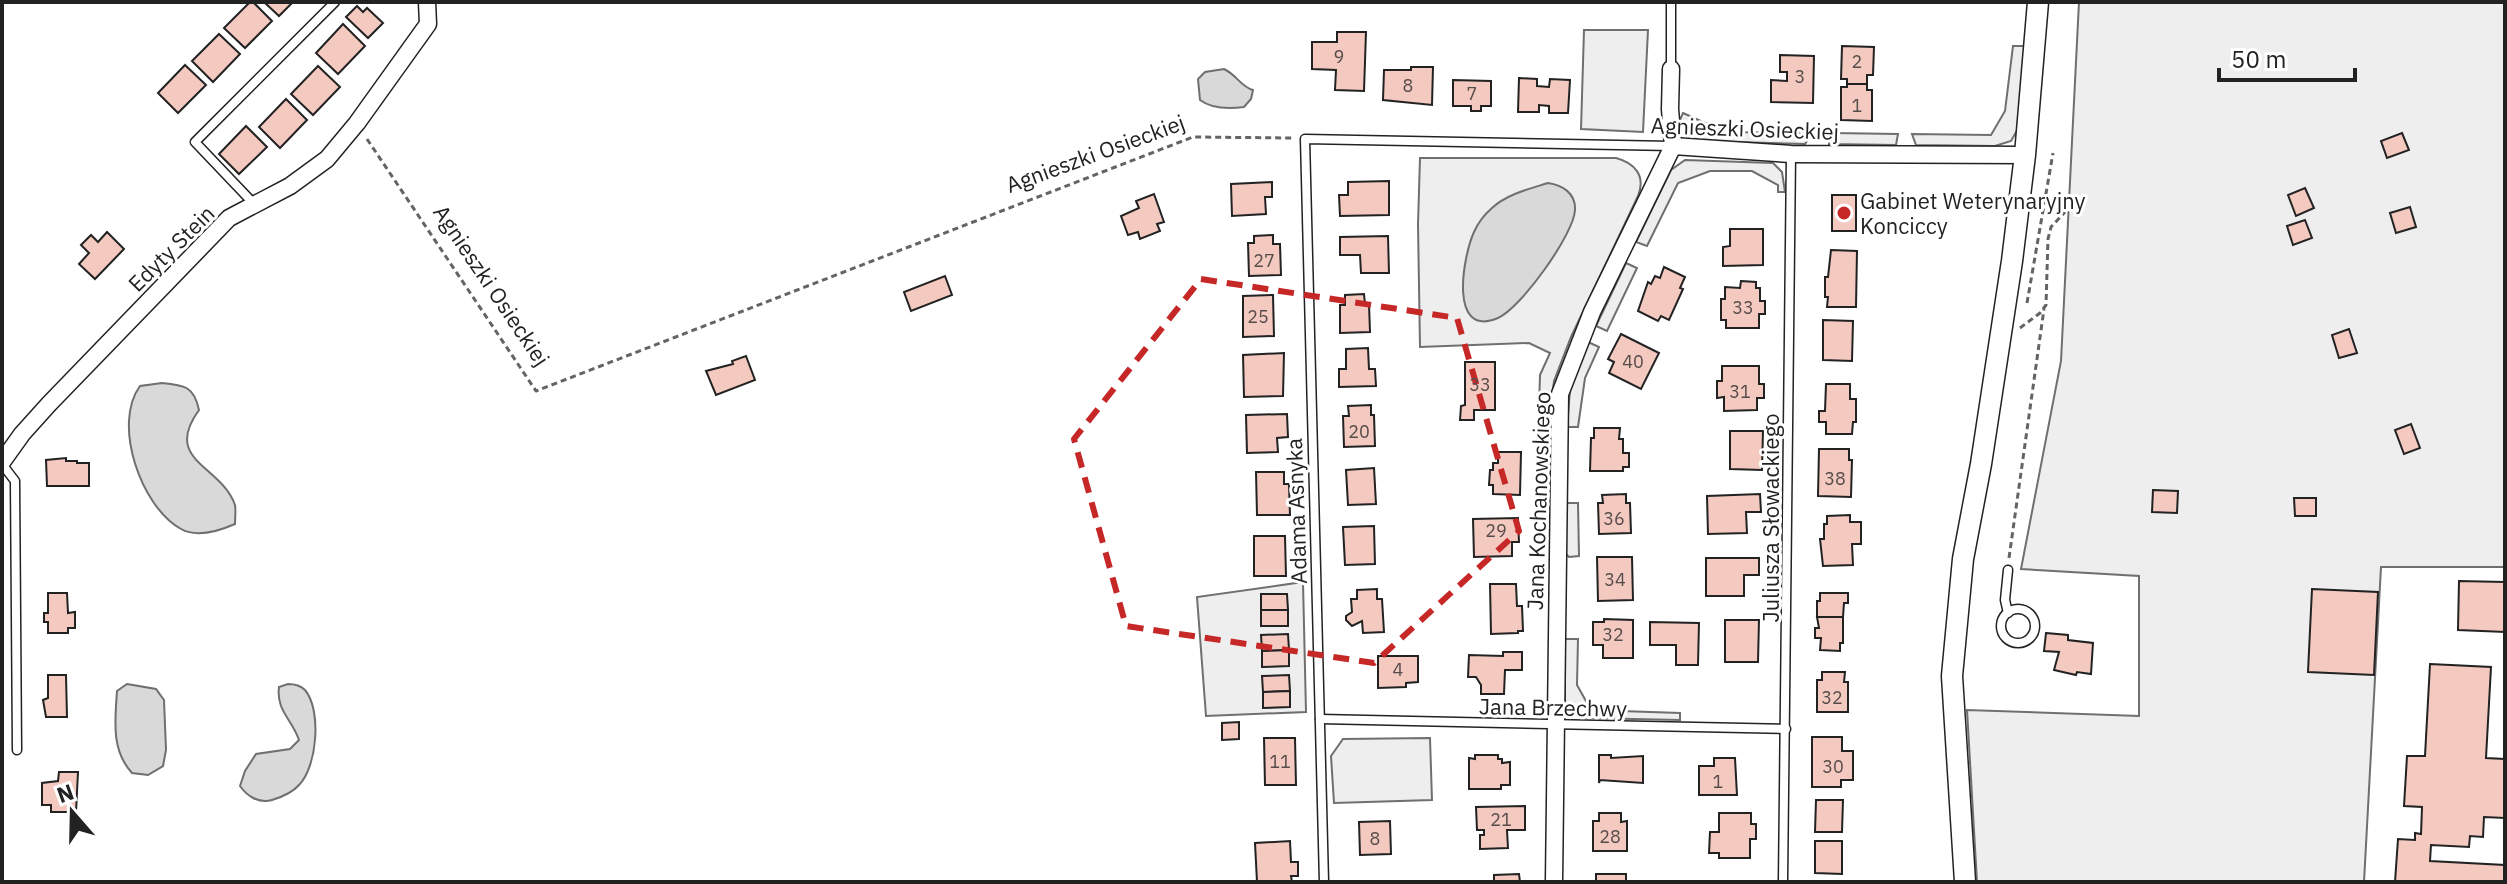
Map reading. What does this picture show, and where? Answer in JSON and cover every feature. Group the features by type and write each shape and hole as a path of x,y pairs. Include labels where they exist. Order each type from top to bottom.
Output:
{"street":[{"name":"Edyty Stein","path":"2,463 22,434 49,404 229,218 290,186 327,159 357,123 428,24 427,2"},
{"path":"1965,882 1952,676 1963,559 2000,341 2025,155 2038,2"},
{"path":"1671,69 1673,146"},
{"name":"Agnieszki Osieckiej","path":"1673,146 1791,154 2025,155"},
{"name":"Jana Kochanowskiego","path":"1554,882 1560,394 1592,312 1673,146"}],"lane":[{"path":"255,205 195,142 335,2"},
{"path":"1671,2 1671,69"},
{"name":"Agnieszki Osieckiej","path":"1305,139 1673,146"},
{"name":"Adama Asnyka","path":"1305,139 1324,882"},
{"name":"Juliusza Słowackiego","path":"1783,882 1791,154"},
{"path":"2,463 15,481 17,750"},
{"path":"2008,570 2005,600 2008,613 2001,627 2005,637 2020,643 2029,639 2035,624 2030,614 2019,609 2008,613"},
{"name":"Jana Brzechwy","path":"1320,719 1786,729"}],"path":[{"name":"Agnieszki Osieckiej","path":"357,123 536,391 1193,137 1305,139"},
{"path":"2023,327 2053,153"},
{"path":"2008,570 2044,309 2048,239 2051,227 2065,212"},
{"path":"2000,341 2044,309"}],"highlighted area":[{"path":"1201,279 1457,318 1519,531 1374,663 1126,626 1074,439"}],"shaded area":[{"path":"2079,2 2505,2 2505,567 2381,567 2364,882 1977,882 1967,710 2139,716 2139,576 2021,569 2061,361"},
{"path":"1584,30 1648,30 1643,132 1581,129"},
{"path":"2013,46 2026,46 2019,127 2011,141 1995,146 1916,145 1912,134 1991,135 2005,111"},
{"path":"1224,69 1253,90 1251,99 1244,107 1221,108 1200,100 1198,79 1205,72"},
{"path":"1683,113 1725,132 1808,133 1809,138 1805,144 1695,141 1686,137 1681,130"},
{"path":"1829,133 1898,134 1896,145 1829,144"},
{"path":"1420,158 1616,158 1629,163 1640,177 1638,196 1571,337 1554,381 1549,416 1549,450 1538,451 1538,442 1540,375 1550,353 1529,343 1420,347"},
{"path":"1685,160 1773,163 1782,172 1785,192 1778,192 1778,185 1752,171 1710,171 1678,183 1647,246 1636,242 1671,170"},
{"path":"1548,183 1563,188 1575,204 1566,236 1532,286 1508,311 1498,318 1482,321 1472,317 1463,292 1466,259 1474,232 1489,210 1504,199"},
{"path":"1626,263 1637,268 1607,331 1596,326"},
{"path":"1588,342 1599,347 1585,378 1578,427 1567,427 1570,390"},
{"path":"162,383 187,388 194,396 199,410 189,427 187,441 190,452 228,492 235,505 235,524 215,531 187,532 167,518 143,484 130,442 132,402 140,386"},
{"path":"1566,503 1578,503 1579,556 1569,557 1566,554"},
{"path":"1303,582 1306,712 1206,716 1197,597"},
{"path":"1565,639 1578,639 1577,685 1591,710 1680,713 1680,720 1586,718 1573,713 1565,703"},
{"path":"127,684 156,689 164,700 166,750 163,766 148,775 132,773 117,745 117,691"},
{"path":"288,684 305,690 314,711 315,738 310,765 305,777 290,792 272,800 258,800 240,786 256,754 290,749 299,740 280,702 279,687"},
{"path":"1430,738 1432,800 1334,803 1331,756 1343,739"}],"building":[{"path":"250,2 272,21 245,48 224,28"},
{"path":"264,2 293,2 279,16"},
{"path":"357,6 363,12 367,8 383,23 368,38 346,17"},
{"path":"343,24 365,46 338,74 316,53"},
{"path":"1337,32 1366,32 1364,91 1335,90 1336,70 1312,69 1312,42 1337,42"},
{"path":"219,34 240,54 213,82 192,61"},
{"path":"1842,46 1874,47 1873,75 1867,75 1867,84 1847,84 1847,79 1841,79"},
{"path":"1780,55 1814,56 1813,103 1771,102 1771,80 1787,81 1787,72 1780,72"},
{"path":"185,65 206,85 178,113 158,93"},
{"path":"318,66 340,87 313,115 291,94"},
{"path":"1411,67 1433,67 1432,105 1383,100 1384,70 1411,70"},
{"path":"1519,78 1537,79 1537,86 1549,87 1550,79 1570,80 1568,113 1549,113 1549,106 1539,105 1539,112 1518,112"},
{"path":"1453,80 1491,81 1491,106 1481,106 1481,111 1471,111 1471,106 1453,106"},
{"path":"1847,84 1867,84 1867,90 1872,90 1872,121 1841,120 1841,87 1847,87"},
{"path":"286,99 307,120 280,148 259,127"},
{"path":"246,126 267,147 239,174 219,154"},
{"path":"2402,133 2409,150 2387,158 2381,141"},
{"path":"1389,181 1389,215 1340,216 1339,195 1348,195 1348,182"},
{"path":"1272,182 1272,197 1265,197 1266,214 1232,216 1231,184"},
{"path":"2305,188 2314,208 2296,216 2288,195"},
{"path":"1154,194 1164,222 1157,224 1160,231 1140,239 1138,232 1128,235 1121,216 1139,208 1136,201"},
{"name":"Gabinet Weterynaryjny Konciccy","path":"1832,195 1856,195 1856,231 1832,231"},
{"path":"2410,207 2416,227 2396,233 2390,213"},
{"path":"2305,220 2312,238 2293,245 2287,226"},
{"path":"1730,229 1763,229 1763,265 1723,266 1723,247 1730,246"},
{"path":"107,232 124,249 95,279 79,264 89,253 81,245 91,235 98,242"},
{"path":"1273,235 1273,244 1280,244 1281,275 1249,276 1248,243 1254,243 1254,236"},
{"path":"1388,236 1389,273 1361,273 1360,255 1340,255 1340,237"},
{"path":"1831,250 1857,251 1856,307 1827,307 1825,277 1828,277"},
{"path":"1664,267 1685,277 1669,320 1661,316 1658,321 1638,311 1648,282 1651,284 1655,276 1660,278"},
{"path":"945,276 952,295 911,311 904,292"},
{"path":"1741,281 1756,282 1756,288 1760,288 1760,301 1765,301 1765,314 1759,314 1759,328 1726,328 1726,320 1721,320 1721,299 1725,299 1725,287 1740,288"},
{"path":"1364,294 1365,304 1369,304 1370,332 1340,333 1340,305 1345,305 1345,295"},
{"path":"1273,295 1274,336 1243,337 1243,296"},
{"path":"1823,320 1853,321 1852,361 1823,360"},
{"path":"2349,329 2357,353 2339,358 2332,335"},
{"path":"1621,334 1659,353 1641,389 1609,373 1614,362 1608,359"},
{"path":"1368,348 1369,369 1375,369 1376,386 1339,387 1339,369 1346,369 1346,349"},
{"path":"1284,353 1283,396 1244,397 1243,355"},
{"path":"746,356 755,380 716,395 706,371 733,364 732,361"},
{"path":"1465,362 1495,362 1495,410 1474,410 1474,420 1460,420 1461,406 1465,405"},
{"path":"1722,366 1759,366 1759,384 1764,384 1764,398 1757,398 1757,410 1724,411 1724,397 1717,398 1717,381 1722,381"},
{"path":"1826,384 1850,384 1850,399 1856,399 1856,422 1853,422 1852,434 1826,434 1826,422 1819,422 1819,411 1825,411"},
{"path":"1371,405 1375,446 1344,447 1343,416 1349,416 1348,406"},
{"path":"1287,414 1288,437 1277,438 1278,452 1247,453 1246,415"},
{"path":"2411,424 2420,448 2404,454 2395,430"},
{"path":"1594,428 1620,428 1619,439 1623,439 1623,453 1629,453 1629,467 1623,467 1623,471 1590,471"},
{"path":"1730,431 1763,431 1762,470 1730,469"},
{"path":"1819,449 1849,449 1849,460 1852,460 1851,497 1818,496"},
{"path":"1498,452 1521,452 1520,495 1493,494 1493,485 1489,485 1490,470 1493,470 1493,463 1498,463"},
{"path":"66,458 66,461 89,463 89,486 47,486 46,460"},
{"path":"1374,468 1376,504 1348,505 1346,470"},
{"path":"1256,472 1284,472 1284,484 1289,484 1290,515 1257,515"},
{"path":"2153,490 2178,491 2177,513 2152,512"},
{"path":"1626,494 1626,503 1630,503 1631,533 1599,534 1598,503 1603,503 1602,495"},
{"path":"1760,494 1761,512 1746,512 1747,533 1708,534 1707,496"},
{"path":"2294,498 2316,498 2316,516 2295,516"},
{"path":"1850,515 1850,522 1861,522 1861,544 1852,544 1853,565 1823,566 1820,539 1824,539 1827,516"},
{"path":"1518,518 1519,542 1512,542 1512,556 1474,557 1473,519"},
{"path":"1374,526 1375,564 1345,565 1343,527"},
{"path":"1254,536 1285,536 1286,576 1254,576"},
{"path":"1597,557 1632,557 1633,600 1598,601"},
{"path":"1706,558 1759,558 1759,575 1744,575 1744,596 1706,596"},
{"path":"2459,581 2505,582 2505,632 2458,630"},
{"path":"1490,584 1516,584 1517,606 1522,606 1523,631 1491,634"},
{"path":"1377,589 1377,599 1382,599 1384,632 1363,633 1362,621 1352,626 1346,620 1352,612 1351,599 1357,599 1357,590"},
{"path":"2312,589 2378,592 2374,675 2308,672"},
{"path":"48,593 67,593 68,613 75,612 75,628 68,628 68,633 48,633 44,613 48,613"},
{"path":"1820,593 1848,593 1843,617 1817,617"},
{"path":"1261,594 1287,594 1288,610 1261,610"},
{"path":"1261,610 1288,610 1288,626 1261,626"},
{"path":"1817,617 1843,617 1840,651 1820,650 1821,638 1815,638 1815,628 1819,628"},
{"path":"1604,619 1633,620 1633,658 1603,658 1603,645 1593,645 1593,622 1604,622"},
{"path":"1725,620 1759,620 1758,662 1725,662"},
{"path":"1650,622 1699,623 1698,665 1676,665 1676,645 1650,645"},
{"path":"2046,633 2068,635 2068,640 2093,643 2091,674 2077,672 2076,675 2054,670 2059,652 2044,651"},
{"path":"1288,634 1289,650 1262,651 1261,635"},
{"path":"1289,650 1289,666 1262,667 1262,651"},
{"path":"1503,652 1522,652 1522,670 1505,670 1504,694 1481,694 1481,685 1476,677 1468,677 1469,655 1503,656"},
{"path":"1378,656 1418,656 1418,682 1406,683 1406,687 1378,688"},
{"path":"2430,664 2491,667 2486,758 2505,759 2505,818 2484,817 2483,837 2470,836 2469,847 2431,845 2430,861 2505,865 2505,882 2395,882 2398,839 2415,840 2415,833 2421,834 2422,807 2404,806 2407,756 2425,756"},
{"path":"1822,672 1845,672 1848,712 1817,712 1817,680 1822,680"},
{"path":"48,675 66,675 67,717 46,717 43,700 48,698"},
{"path":"1289,675 1290,691 1263,692 1262,676"},
{"path":"1290,691 1290,707 1263,708 1263,692"},
{"path":"1239,722 1239,739 1222,740 1222,723"},
{"path":"1812,737 1842,737 1842,751 1853,751 1853,780 1841,780 1841,787 1812,787"},
{"path":"1264,738 1295,738 1296,785 1265,785"},
{"path":"1475,755 1498,755 1502,763 1510,762 1510,785 1501,785 1501,789 1469,789 1469,758 1475,759"},
{"path":"1599,755 1611,755 1611,758 1643,756 1643,783 1600,780 1599,783"},
{"path":"1714,758 1735,758 1737,795 1699,795 1699,766 1714,766"},
{"path":"59,772 78,772 76,812 51,812 51,805 42,805 42,783 58,781"},
{"path":"1816,800 1843,800 1842,832 1815,832"},
{"path":"1525,806 1525,830 1507,830 1508,848 1480,849 1480,835 1484,835 1484,830 1477,830 1476,807"},
{"path":"1599,813 1621,813 1621,822 1627,821 1627,851 1593,851 1593,821 1599,821"},
{"path":"1719,813 1751,813 1751,824 1756,824 1756,839 1750,839 1750,858 1719,858 1719,853 1709,853 1710,832 1719,832"},
{"path":"1390,821 1391,854 1360,855 1359,822"},
{"path":"1290,841 1291,862 1298,862 1298,876 1291,876 1292,882 1257,882 1255,843"},
{"path":"1815,841 1842,841 1842,874 1815,873"},
{"path":"1519,874 1520,882 1494,882 1494,875"},
{"path":"1596,874 1626,874 1626,882 1596,882"}],"place":[{"name":"Gabinet Weterynaryjny Konciccy","path":"1844,213"}]}
